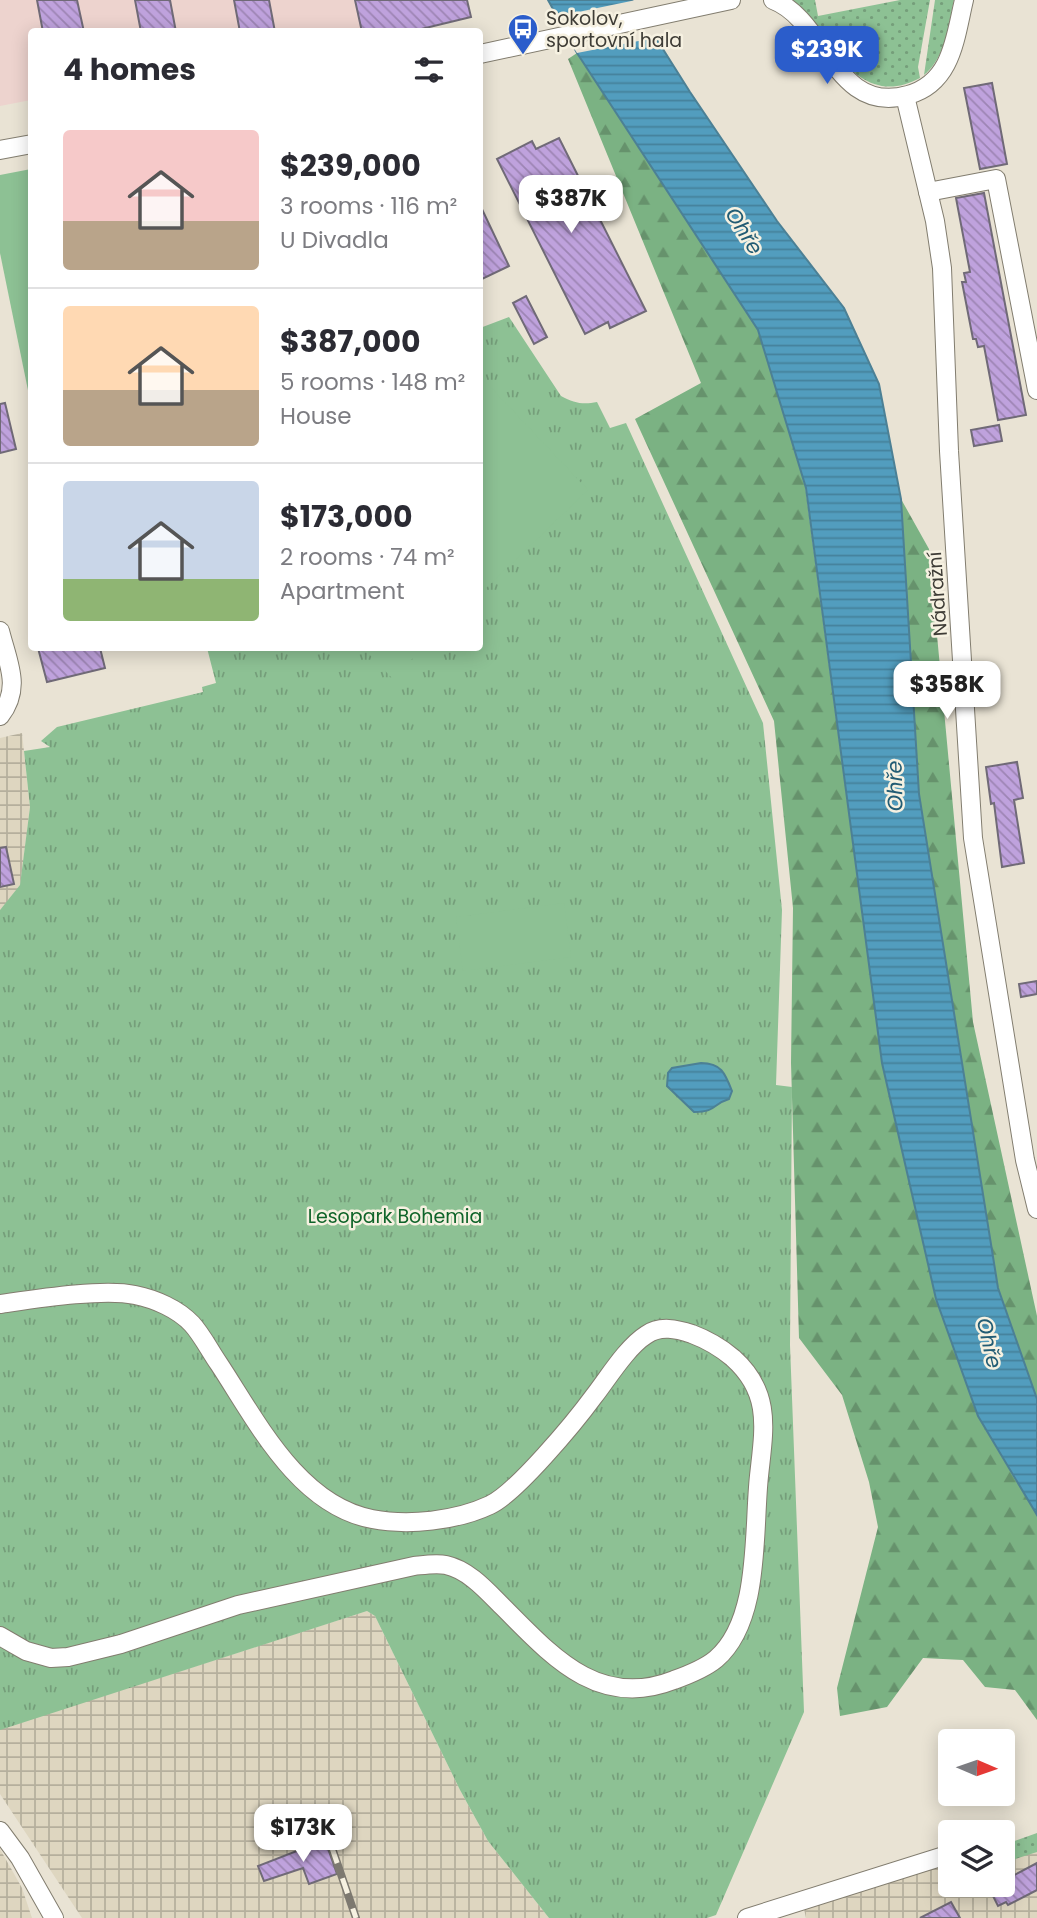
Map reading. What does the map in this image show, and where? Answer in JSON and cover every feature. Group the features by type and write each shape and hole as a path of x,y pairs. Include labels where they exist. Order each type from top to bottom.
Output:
{"street":[{"path":"483,53 730,0"},
{"path":"773,0 795,15 852,85 878,97 905,96 928,87 946,66 964,0"},
{"name":"Nádražní","path":"905,96 928,192 942,268 949,451 973,838 1025,1160 1037,1209"},
{"path":"0,150 28,145"},
{"path":"928,192 996,179 1037,390"},
{"path":"0,631 13,685 4,710"},
{"path":"0,1304 103,1293 133,1294 164,1304 192,1324 277,1454 301,1480 338,1506 368,1518 403,1522 457,1516 492,1504 527,1473 645,1335 662,1329 679,1330 707,1339 747,1371 762,1406 764,1432 752,1581 737,1630 732,1642 715,1660 663,1685 632,1688 609,1686 582,1677 539,1644 486,1589 462,1571 443,1564 414,1566 238,1605 121,1644 68,1657 51,1658 26,1651 0,1636"},
{"path":"0,1831 20,1858 54,1918"},
{"path":"747,1918 938,1858"}],"shaded area":[{"path":"0,0 467,0 471,17 426,28 28,28 28,101 0,106"},
{"path":"22,733 30,807 20,887 0,910 0,738"},
{"path":"367,1611 375,1616 460,1790 488,1841 549,1918 82,1918 0,1794 0,1729"},
{"path":"0,1849 22,1888 32,1918 0,1918"},
{"path":"1037,1850 1037,1918 806,1918 804,1909 938,1865 938,1897 1015,1897 1015,1858"}],"green space":[{"path":"793,0 815,0 818,16 900,0 930,0 918,67 920,78 898,86 879,85 862,78 846,65"},
{"path":"935,0 954,0 942,50 924,75"},
{"path":"577,53 758,330 805,485 882,1063 936,1299 978,1416 1037,1515 1037,1720 1015,1690 985,1687 963,1660 923,1658 887,1707 840,1716 837,1688 878,1527 869,1482 842,1395 799,1338 791,1063 793,908 774,721 635,419 701,383 568,59"},
{"path":"28,170 28,390 0,253 0,175"},
{"name":"Lesopark Bohemia","path":"509,317 561,396 579,403 597,402 610,428 626,423 763,723 782,910 776,1085 792,1087 790,1345 804,1712 716,1915 707,1918 549,1918 488,1841 460,1790 375,1616 367,1611 0,1730 0,910 20,885 30,807 24,751 50,747 41,741 57,727 203,692 202,687 216,683 208,651 483,651 483,327"},
{"path":"483,379 588,490 483,591"},
{"path":"901,499 929,549 973,1022 1037,1316 1037,1399 998,1288 919,794"},
{"path":"366,651 421,651 392,678"},
{"path":"564,903 571,957 463,971 456,917"},
{"path":"1037,1833 1037,1852 1015,1859 1015,1841"}],"water":[{"name":"Ohře","path":"548,0 632,0 777,221 844,308 879,384 901,499 919,794 998,1288 1037,1399 1037,1515 978,1416 936,1299 882,1063 806,488 758,330 577,53"},
{"path":"701,1063 718,1067 732,1091 729,1099 711,1109 694,1112 667,1086 668,1073 672,1068"}],"pier":[{"path":"636,0 659,37 577,53 554,17"}],"building":[{"path":"37,0 77,0 83,28 42,28"},
{"path":"135,0 170,0 175,28 140,28"},
{"path":"234,0 269,0 274,28 239,28"},
{"path":"355,0 467,0 471,17 426,28 361,28"},
{"path":"992,83 1007,164 980,169 964,88"},
{"path":"559,138 646,311 610,328 608,322 585,334 497,159 532,141 536,149"},
{"path":"984,193 1026,415 998,420 984,346 978,347 976,339 973,339 962,282 966,282 964,273 970,272 956,198"},
{"path":"483,211 509,266 483,279"},
{"path":"526,296 547,337 534,344 513,303"},
{"path":"5,403 16,449 0,453 0,404"},
{"path":"999,425 1002,441 974,446 971,430"},
{"path":"39,651 101,651 105,668 47,682"},
{"path":"1017,762 1023,798 1014,800 1024,863 1002,867 994,803 991,804 986,767"},
{"path":"6,847 14,884 0,887 0,848"},
{"path":"1037,981 1037,994 1021,997 1019,984"},
{"path":"325,1840 337,1874 309,1884 303,1868 264,1881 258,1866"},
{"path":"1037,1863 1037,1890 1008,1905 1006,1902 998,1906 994,1897 1015,1897 1015,1875"},
{"path":"951,1902 960,1918 920,1918"}],"railway":[{"path":"332,1848 356,1918"}],"place":[{"name":"Sokolov, sportovní hala","path":"523,56"}]}
